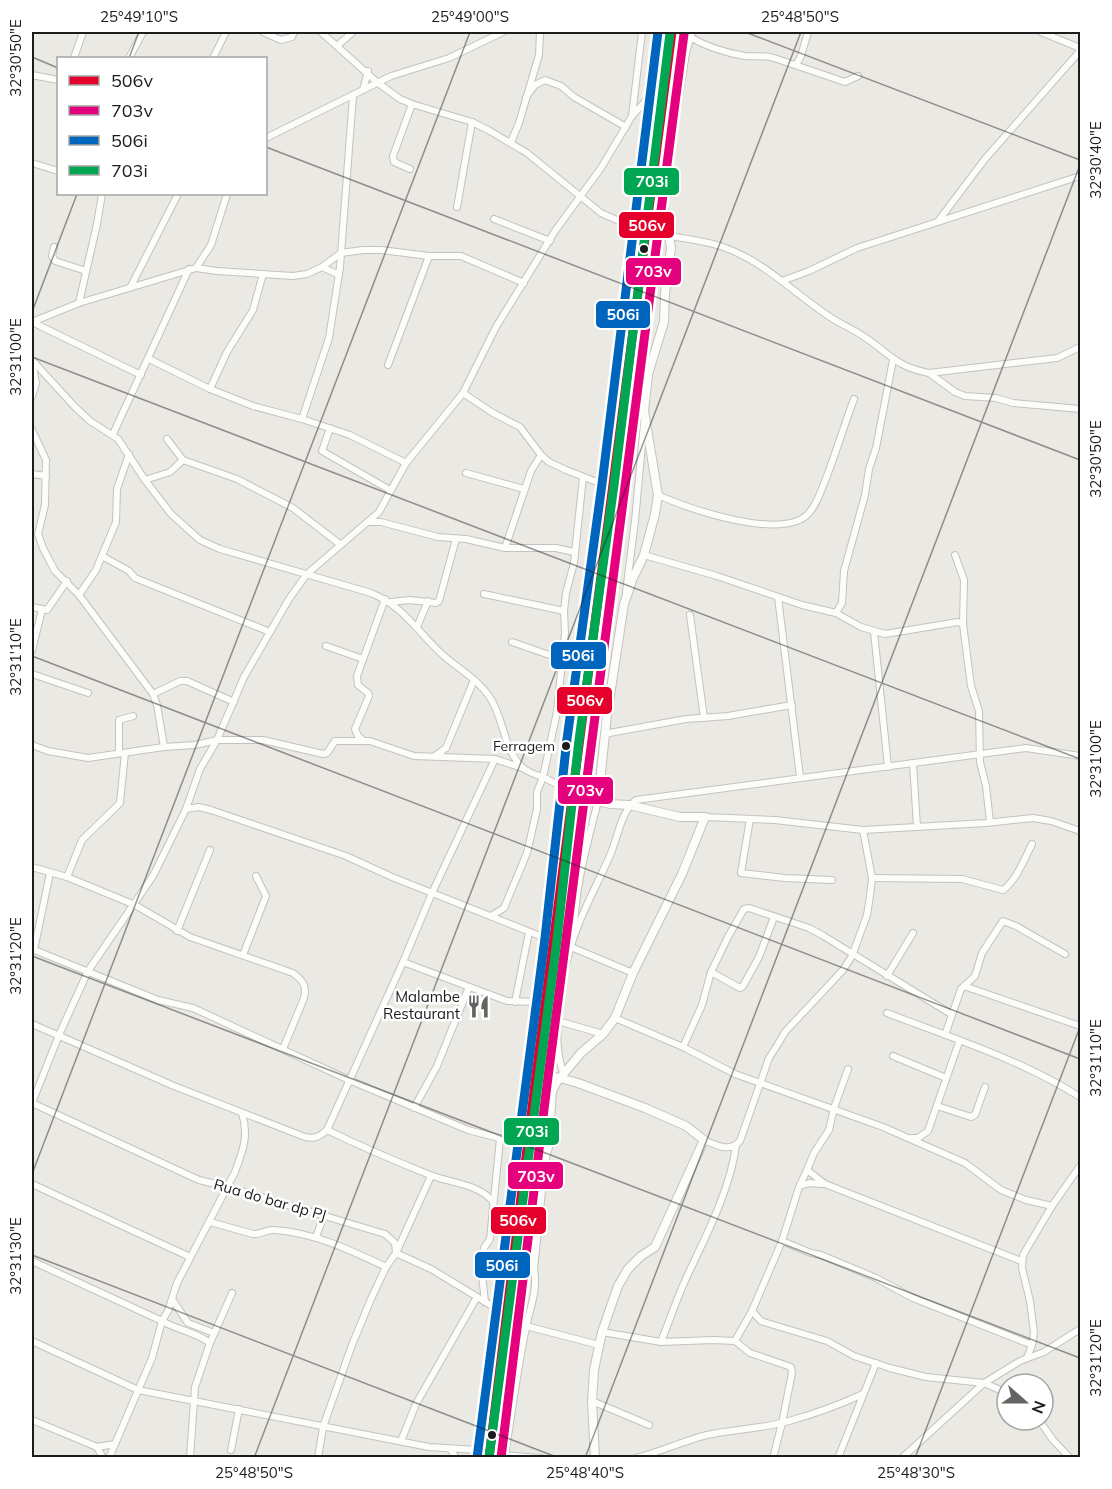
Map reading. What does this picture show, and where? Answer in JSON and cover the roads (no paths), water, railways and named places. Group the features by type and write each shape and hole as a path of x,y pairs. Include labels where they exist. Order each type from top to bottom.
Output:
{"main road":[{"path":"478,1454 658,32"},
{"path":"489,1456 536,1075 672,32"}],"street":[{"path":"75,57 84,32"},
{"path":"130,57 143,32"},
{"path":"214,57 226,32"},
{"path":"263,32 281,40 292,37 294,32"},
{"path":"321,32 368,71 378,83 400,99 472,122 511,142 538,161 601,213 635,228"},
{"path":"338,45 353,32"},
{"path":"267,138 391,76 449,58 503,32"},
{"path":"511,142 540,50 540,32"},
{"path":"632,116 642,32"},
{"path":"796,65 801,57 808,32"},
{"path":"939,221 985,159 1080,51 1041,32"},
{"path":"574,938 577,889 598,801 604,734 635,521 648,374 664,322 671,248 664,190 691,34 705,45 745,56 764,56 845,82 858,76"},
{"path":"534,70 545,80 561,86 574,97 626,127"},
{"path":"363,90 368,71"},
{"path":"32,75 57,80"},
{"path":"526,97 535,85 545,80"},
{"path":"302,419 329,338 339,275 353,96"},
{"path":"32,1103 88,971 153,876 186,809 205,758 217,740 244,677 270,632 307,574 379,512 406,463 463,393 496,327 550,241 601,168 632,116 649,96"},
{"path":"410,169 394,162 393,156 411,104"},
{"path":"457,207 472,122"},
{"path":"32,163 57,171"},
{"path":"782,281 857,248 1080,176"},
{"path":"79,303 102,195"},
{"path":"130,288 162,221 177,195"},
{"path":"113,434 193,268 211,245 227,195"},
{"path":"494,219 550,241"},
{"path":"646,230 721,246 753,262 831,317 866,337 893,360 903,366 929,373 955,392 965,396 996,398 1013,403 1080,409"},
{"path":"54,247 52,256 55,261 86,271"},
{"path":"32,322 79,303 193,268 293,276 307,274 322,267 341,253 363,250 466,257 524,283"},
{"path":"388,365 429,255"},
{"path":"322,267 339,275"},
{"path":"210,389 227,352 253,310 263,274"},
{"path":"32,322 141,375"},
{"path":"929,373 1057,358 1080,347"},
{"path":"149,359 210,389 253,406 350,435 406,463"},
{"path":"32,360 75,408 90,421 113,434 171,514 209,545 388,600 436,603 439,601 456,539"},
{"path":"32,360 36,383 32,396"},
{"path":"836,613 842,603 844,570 865,495 868,469 876,448 893,360"},
{"path":"36,383 48,376"},
{"path":"463,393 519,427 541,455 566,470 602,484"},
{"path":"658,495 734,521 777,524 802,519 809,514 817,499 834,459 854,399"},
{"path":"624,408 644,415"},
{"path":"624,604 644,555 656,514 658,495 644,415"},
{"path":"330,428 322,451 390,490"},
{"path":"32,430 46,460 45,505 35,534 55,571 79,594 153,694 164,747"},
{"path":"167,439 183,460 237,479 293,508 341,545"},
{"path":"79,594 102,556 116,522 117,489 129,454"},
{"path":"504,548 531,471 541,455"},
{"path":"145,480 171,472 183,460"},
{"path":"466,473 524,489"},
{"path":"32,474 46,476"},
{"path":"491,916 504,908 530,843 537,809 537,792 555,729 565,633 566,593 574,563 583,477"},
{"path":"379,512 381,522"},
{"path":"368,522 381,522 438,537 504,548 556,548 574,552"},
{"path":"644,555 836,613 874,632 885,634 958,622 963,624"},
{"path":"955,555 964,580 963,624 971,686 979,711 980,753 990,822"},
{"path":"102,556 129,571 135,578 270,632"},
{"path":"294,570 297,588"},
{"path":"32,607 47,610 67,581"},
{"path":"484,594 564,611"},
{"path":"778,597 800,777"},
{"path":"388,600 442,654 474,680 490,697 513,754 523,769"},
{"path":"351,741 369,696 357,682 363,658 388,600"},
{"path":"417,627 428,602"},
{"path":"32,650 42,610"},
{"path":"690,615 704,718"},
{"path":"874,632 888,767"},
{"path":"512,642 561,659"},
{"path":"326,646 363,658"},
{"path":"32,674 88,693"},
{"path":"435,757 446,748 474,680"},
{"path":"153,694 180,681 187,681 234,702"},
{"path":"604,734 637,727 792,705"},
{"path":"67,877 82,840 120,803 122,753 119,720 133,716"},
{"path":"355,729 364,741"},
{"path":"32,745 48,751 88,758 195,745 217,740 263,740 323,754 327,753 336,741 364,741 381,744 414,756 495,759 543,777 562,787"},
{"path":"195,745 205,758"},
{"path":"562,1076 557,1047 558,1021 571,947 611,854 629,805 636,800 1026,748 1080,756"},
{"path":"32,1024 174,1086 304,1137 314,1138 327,1130 432,893 495,759"},
{"path":"913,763 917,827"},
{"path":"573,794 610,804 629,805 680,817 750,819 863,830 1033,818 1051,821 1080,831"},
{"path":"190,796 199,807"},
{"path":"186,809 199,807 346,856 392,878 545,938"},
{"path":"505,1455 526,1326 535,1293 534,1269 542,1191 541,1177 549,1147 553,1091 581,1053 603,1034 615,1017 633,973 682,874 705,817"},
{"path":"750,819 741,873 832,880"},
{"path":"661,1342 685,1281 711,1227 735,1158 736,1145 744,1133 770,1058 785,1032 843,970 852,956 867,915 872,878 863,830"},
{"path":"872,878 962,879 1003,890 1032,844"},
{"path":"177,931 210,850"},
{"path":"32,867 67,877 135,905 177,931 293,973 305,984 304,998 283,1049"},
{"path":"50,873 33,950 158,1000 193,1008 349,1080 468,1130 518,1143"},
{"path":"243,955 266,896 256,876"},
{"path":"504,908 509,924"},
{"path":"683,1047 702,1005 711,972 744,909 749,908 809,928 951,1014"},
{"path":"711,972 740,988 743,986 759,957 774,917"},
{"path":"945,1035 951,1014 964,986 975,976 982,953 1003,921 1065,954"},
{"path":"515,1002 529,932"},
{"path":"887,976 913,933"},
{"path":"553,949 571,947 633,973"},
{"path":"403,962 507,1001 535,1002"},
{"path":"964,986 1080,1026"},
{"path":"414,1108 437,1066 469,987"},
{"path":"887,1013 1024,1067 1054,1081 1080,1097"},
{"path":"615,1017 683,1047 719,1067 834,1108 965,1163 1001,1190 1026,1200 1052,1206"},
{"path":"558,1021 603,1034"},
{"path":"908,1138 918,1138 928,1131 959,1042"},
{"path":"893,1056 946,1078"},
{"path":"735,1341 752,1311 782,1241 799,1187 814,1153 829,1130 848,1069"},
{"path":"536,1075 562,1076 686,1126 705,1140 728,1148 736,1145"},
{"path":"937,1106 971,1117 975,1114 985,1087"},
{"name":"Rua do bar dp PJ","path":"32,1103 199,1180 385,1234 395,1244 396,1253 431,1269 497,1309"},
{"path":"109,1458 152,1358 162,1321 190,1257 228,1187 242,1155 246,1128 243,1113"},
{"path":"246,1128 256,1118"},
{"path":"327,1130 431,1176 464,1185 488,1196 493,1202"},
{"path":"485,1302 481,1266 484,1248 490,1239 500,1138"},
{"path":"595,1458 592,1401 594,1370 602,1332 618,1286 628,1269 641,1256 655,1247 705,1140"},
{"path":"1027,1358 1032,1345 1032,1318 1021,1261 1052,1206 1080,1166"},
{"path":"807,1170 825,1184 1021,1261"},
{"path":"318,1458 323,1427 352,1345 386,1267 396,1253 431,1176"},
{"path":"799,1187 809,1183 825,1184"},
{"path":"32,1184 190,1257"},
{"path":"488,1196 495,1191"},
{"path":"316,1237 324,1215"},
{"path":"210,1222 259,1235 273,1229 316,1237 347,1248 386,1267"},
{"path":"782,1241 876,1278 913,1298 1032,1345"},
{"path":"32,1261 210,1343"},
{"path":"190,1458 195,1387 210,1343 232,1293"},
{"path":"401,1441 430,1378 477,1297"},
{"path":"172,1299 188,1323 214,1333"},
{"path":"752,1311 761,1321 827,1341 854,1356 876,1363 926,1377 984,1383 995,1388"},
{"path":"526,1326 599,1345"},
{"path":"902,1458 984,1383 1027,1358 1044,1352 1080,1329"},
{"path":"602,1332 661,1342 735,1341 750,1353 790,1367 792,1373 772,1458"},
{"path":"32,1341 138,1390 323,1427 478,1454"},
{"path":"838,1458 876,1363"},
{"path":"636,1458 652,1455 671,1445 709,1435 782,1423 823,1411 863,1394"},
{"path":"592,1401 649,1425"},
{"path":"231,1450 239,1409"},
{"path":"32,1420 98,1447 115,1443"},
{"path":"1047,1432 1070,1458"},
{"path":"98,1447 103,1458"},
{"path":"451,1450 456,1458"},
{"path":"652,1455 659,1458"},
{"path":"489,1456 541,1458"}],"place":[{"name":"Ferragem","path":"566,746"},
{"name":"Malambe Restaurant","path":"478,1006"}]}
